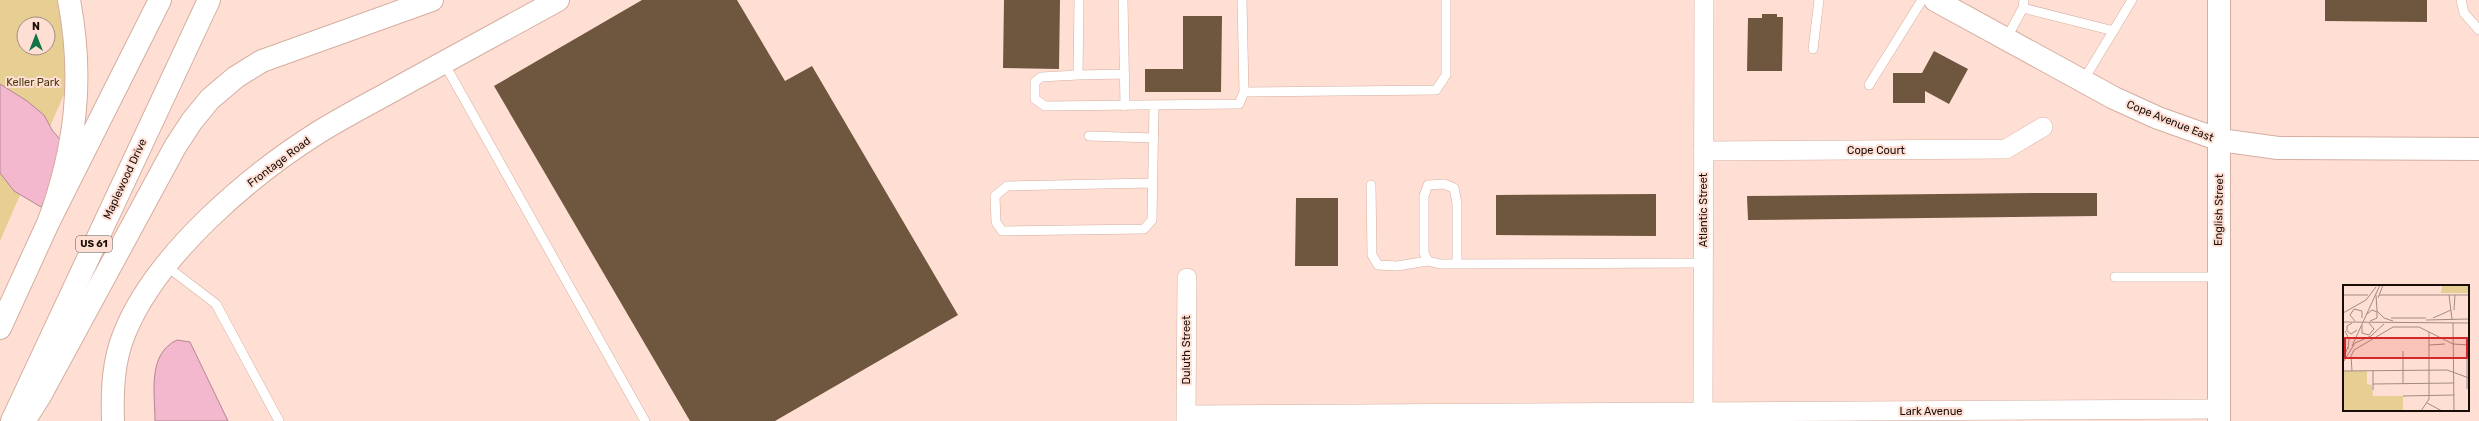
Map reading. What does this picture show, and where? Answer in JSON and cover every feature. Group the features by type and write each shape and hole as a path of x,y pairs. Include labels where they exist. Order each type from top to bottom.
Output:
{"main road":[{"path":"49,221 62,184 71,146 77,107 78,67 69,0"},
{"path":"0,328 49,221 160,0"},
{"name":"Maplewood Drive","path":"12,421 176,67 209,0"},
{"path":"24,421 40,396 175,147 192,120 210,99 236,78 262,62 432,0"},
{"name":"Frontage Road","path":"113,421 115,365 125,332 143,296 164,264 212,217 279,160 319,132 558,0"},
{"name":"Cope Avenue East","path":"1935,0 2084,81 2158,118 2220,140 2278,148 2479,149"},
{"name":"English Street","path":"2219,0 2219,415"}],"street":[{"name":"Atlantic Street","path":"1704,0 1704,417"},
{"name":"Cope Court","path":"1703,151 2006,149 2043,127"},
{"name":"Duluth Street","path":"1186,418 1187,278"},
{"name":"Lark Avenue","path":"1186,418 2219,415"}],"lane":[{"path":"1078,75 1079,0"},
{"path":"1123,0 1125,106"},
{"path":"1125,74 1041,77 1035,82 1035,99 1045,106 1239,104 1244,92 1242,0"},
{"path":"1244,92 1436,90 1446,76 1446,0"},
{"path":"1813,49 1818,0"},
{"path":"1869,85 1922,0"},
{"path":"2084,81 2132,0"},
{"path":"2461,0 2464,13 2479,30"},
{"path":"2006,39 2023,4 2114,31"},
{"path":"444,63 645,421"},
{"path":"1152,183 1007,186 995,196 996,222 1002,231 1144,229 1152,220 1154,106"},
{"path":"1089,136 1154,138"},
{"path":"1428,261 1424,253 1424,196 1428,185 1444,184 1454,188 1457,204 1458,264"},
{"path":"1371,185 1372,255 1378,264 1397,266 1428,261 1440,264 1703,263"},
{"path":"164,264 216,304 279,421"},
{"path":"2115,277 2219,277"}],"green space":[{"name":"Keller Park","path":"0,0 62,0 75,69 0,241"}],"shaded area":[{"path":"0,84 27,101 44,115 52,130 69,150 41,207 14,191 0,173"},
{"path":"177,340 190,342 228,421 155,421 154,387 157,364 167,346"}],"building":[{"path":"642,0 737,0 785,81 812,66 958,315 775,421 690,421 494,86"},
{"path":"1004,0 1060,0 1059,69 1003,68"},
{"path":"2325,0 2427,0 2427,22 2325,21"},
{"path":"1762,14 1777,14 1777,17 1783,17 1782,71 1747,71 1748,18 1762,18"},
{"path":"1183,16 1222,16 1221,92 1145,92 1145,69 1183,69"},
{"path":"1934,51 1968,69 1949,104 1925,91 1925,103 1893,103 1893,73 1922,73"},
{"path":"2097,193 2097,216 1748,220 1747,196"},
{"path":"1656,194 1656,236 1496,235 1496,195"},
{"path":"1296,198 1338,198 1338,266 1295,266"}]}
